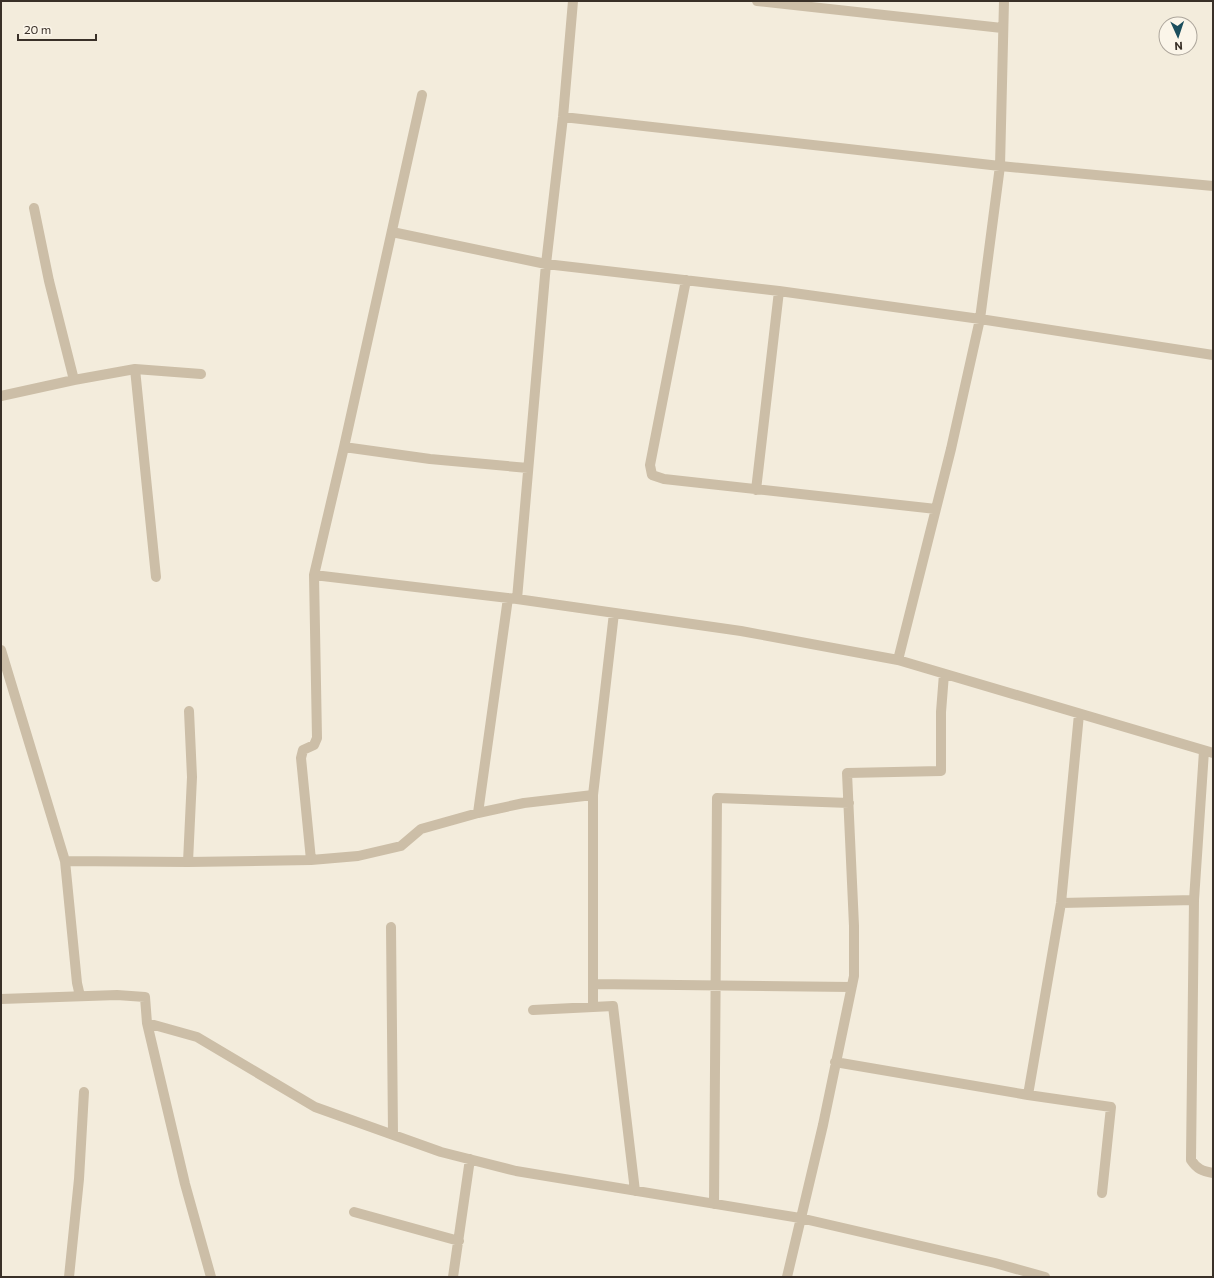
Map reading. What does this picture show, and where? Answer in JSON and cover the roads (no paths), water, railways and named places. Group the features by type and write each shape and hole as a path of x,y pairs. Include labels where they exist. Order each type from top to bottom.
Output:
{"street":[{"path":"478,813 512,599 528,468 546,264 563,117 572,1"},
{"path":"757,1 1002,28"},
{"path":"898,660 936,509 980,319 1000,166 1002,28 1004,1"},
{"path":"311,860 301,758 303,750 314,745 317,738 314,575 422,95"},
{"path":"563,117 1000,166 1213,186"},
{"path":"34,208 49,281 74,380"},
{"path":"392,232 546,264 779,291 980,319 1213,355"},
{"path":"686,280 650,465 652,475 664,479 936,509"},
{"path":"756,490 779,291"},
{"path":"135,369 156,577"},
{"path":"1,396 74,380 135,369 202,374"},
{"path":"344,447 430,459 528,468"},
{"path":"314,575 512,599 741,631 898,660 1208,752 1194,900 1191,1160 1195,1167 1202,1171 1213,1173"},
{"path":"593,1005 593,795 614,613"},
{"path":"1,650 65,861 77,983 80,996"},
{"path":"787,1277 823,1125 854,976 854,926 847,773 941,771 941,712 944,674"},
{"path":"188,862 192,777 189,711"},
{"path":"1028,1095 1061,903 1078,714"},
{"path":"65,861 188,862 311,860 358,856 401,846 421,830 478,813 524,803 593,795"},
{"path":"714,1204 717,798 848,803"},
{"path":"1061,903 1194,900"},
{"path":"391,927 392,1134"},
{"path":"594,984 851,987"},
{"path":"1,998 117,995 145,997 147,1023 185,1184 211,1277"},
{"path":"533,1010 593,1005 613,1006 635,1191"},
{"path":"147,1023 196,1037 315,1106 441,1152 516,1171 800,1218 995,1263 1046,1277"},
{"path":"835,1062 1028,1095 1111,1107 1102,1193"},
{"path":"69,1277 79,1179 84,1092"},
{"path":"453,1277 470,1159"},
{"path":"354,1212 459,1241"}]}
